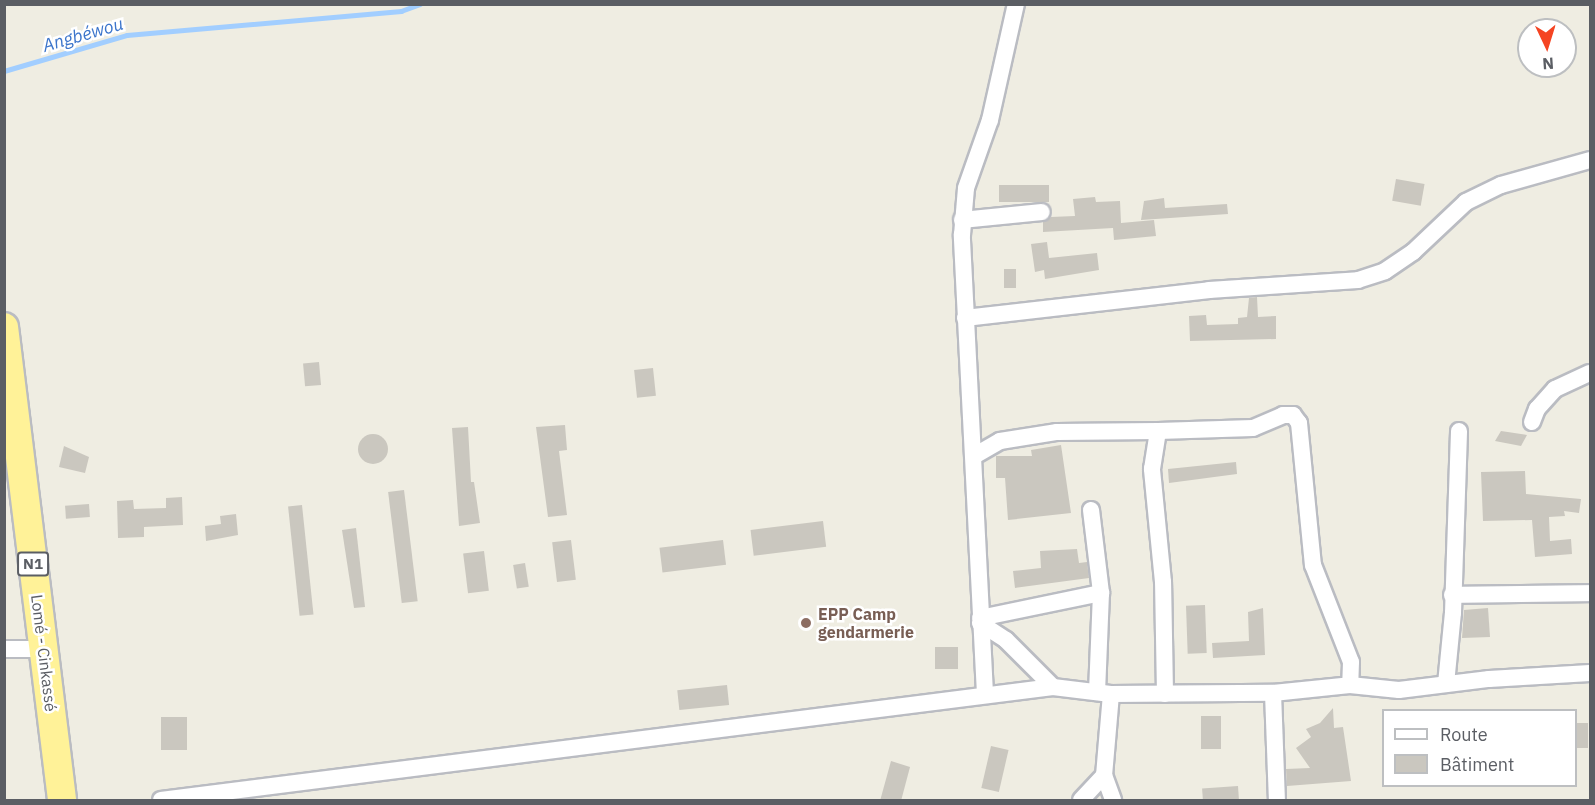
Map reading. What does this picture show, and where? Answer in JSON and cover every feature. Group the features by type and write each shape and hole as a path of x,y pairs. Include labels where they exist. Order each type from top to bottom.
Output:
{"highway":[{"name":"Lomé - Cinkassé","path":"4,327 62,801"}],"street":[{"path":"985,694 974,456 964,318 962,220 966,188 990,120 1016,4"},
{"path":"964,318 1209,290 1358,280 1384,271 1413,252 1466,202 1501,185 1590,160"},
{"path":"962,220 1042,212"},
{"path":"1532,422 1537,409 1555,389 1590,373"},
{"path":"974,456 1000,441 1057,432 1158,432 1253,428 1293,415 1300,432 1313,565 1351,662 1350,685"},
{"path":"1446,684 1459,431"},
{"path":"1158,432 1152,469 1163,582 1165,694"},
{"path":"1091,510 1101,593 1104,775 1113,801"},
{"path":"1452,595 1488,592 1590,594"},
{"path":"980,621 1101,593"},
{"path":"980,621 1006,640 1053,687"},
{"path":"4,649 43,649"},
{"path":"161,801 1053,687 1104,693 1165,694 1272,693 1350,685 1400,690 1446,684 1590,673"},
{"path":"1272,693 1276,801"},
{"path":"1081,801 1104,775"}],"building":[{"path":"1396,179 1425,184 1421,206 1392,201"},
{"path":"999,185 1049,185 1049,202 999,202"},
{"path":"1095,197 1096,202 1120,201 1121,223 1154,220 1156,236 1114,240 1113,228 1043,232 1043,222 1051,217 1075,216 1073,199"},
{"path":"1164,198 1165,208 1227,204 1228,214 1141,220 1144,201"},
{"path":"1047,242 1049,258 1097,253 1099,270 1045,279 1044,270 1035,272 1031,244"},
{"path":"1004,269 1016,269 1016,288 1004,288"},
{"path":"1257,297 1258,317 1276,316 1276,339 1190,341 1189,316 1206,315 1207,325 1238,324 1238,318 1247,317 1249,298"},
{"path":"319,362 321,385 305,386 303,363"},
{"path":"653,368 656,396 637,398 634,370"},
{"path":"565,425 567,450 559,451 567,515 548,517 536,427"},
{"path":"468,427 471,482 474,482 480,523 459,526 452,428"},
{"path":"1501,431 1527,435 1521,446 1495,441"},
{"path":"373,434 383,439 388,449 383,459 373,464 363,459 358,449 363,439"},
{"path":"1061,445 1071,513 1008,520 1005,478 996,478 996,456 1032,456 1031,450"},
{"path":"64,446 89,457 85,473 59,467"},
{"path":"1236,462 1237,474 1169,483 1168,469"},
{"path":"1525,471 1526,494 1581,499 1579,513 1564,511 1565,516 1549,517 1550,541 1571,539 1572,554 1535,557 1532,520 1483,521 1481,472"},
{"path":"404,490 418,601 402,603 388,492"},
{"path":"182,497 183,525 144,527 144,537 118,538 117,501 133,500 134,509 166,508 166,498"},
{"path":"89,504 90,517 66,519 65,506"},
{"path":"302,505 313,614 300,616 288,506"},
{"path":"236,514 238,535 206,541 205,526 221,524 220,516"},
{"path":"823,521 826,547 754,556 751,530"},
{"path":"356,528 365,607 354,608 342,530"},
{"path":"571,540 576,580 557,582 552,542"},
{"path":"723,540 726,565 663,573 659,548"},
{"path":"1077,549 1079,563 1087,562 1089,578 1015,588 1013,571 1041,568 1040,551"},
{"path":"484,551 489,591 468,593 463,554"},
{"path":"525,563 529,587 517,589 513,565"},
{"path":"1205,605 1207,653 1188,654 1186,606"},
{"path":"1263,608 1265,655 1213,658 1212,643 1249,641 1248,612"},
{"path":"1488,608 1490,637 1462,638 1464,610"},
{"path":"935,647 958,647 958,669 935,669"},
{"path":"727,685 729,705 679,710 677,690"},
{"path":"1333,708 1334,728 1343,727 1351,781 1287,786 1286,769 1310,768 1296,748 1311,737 1306,729 1320,723"},
{"path":"1201,716 1221,716 1221,749 1201,749"},
{"path":"161,717 187,717 187,750 161,750"},
{"path":"1577,723 1588,723 1588,748 1577,748"},
{"path":"991,746 1009,750 999,792 981,788"},
{"path":"891,761 910,767 901,801 880,801"},
{"path":"1238,786 1239,800 1203,800 1202,789"}],"waterway":[{"name":"Angbéwou","path":"4,71 127,35 401,11 420,4"}],"place":[{"name":"EPP Camp gendarmerie","path":"806,623"}]}
